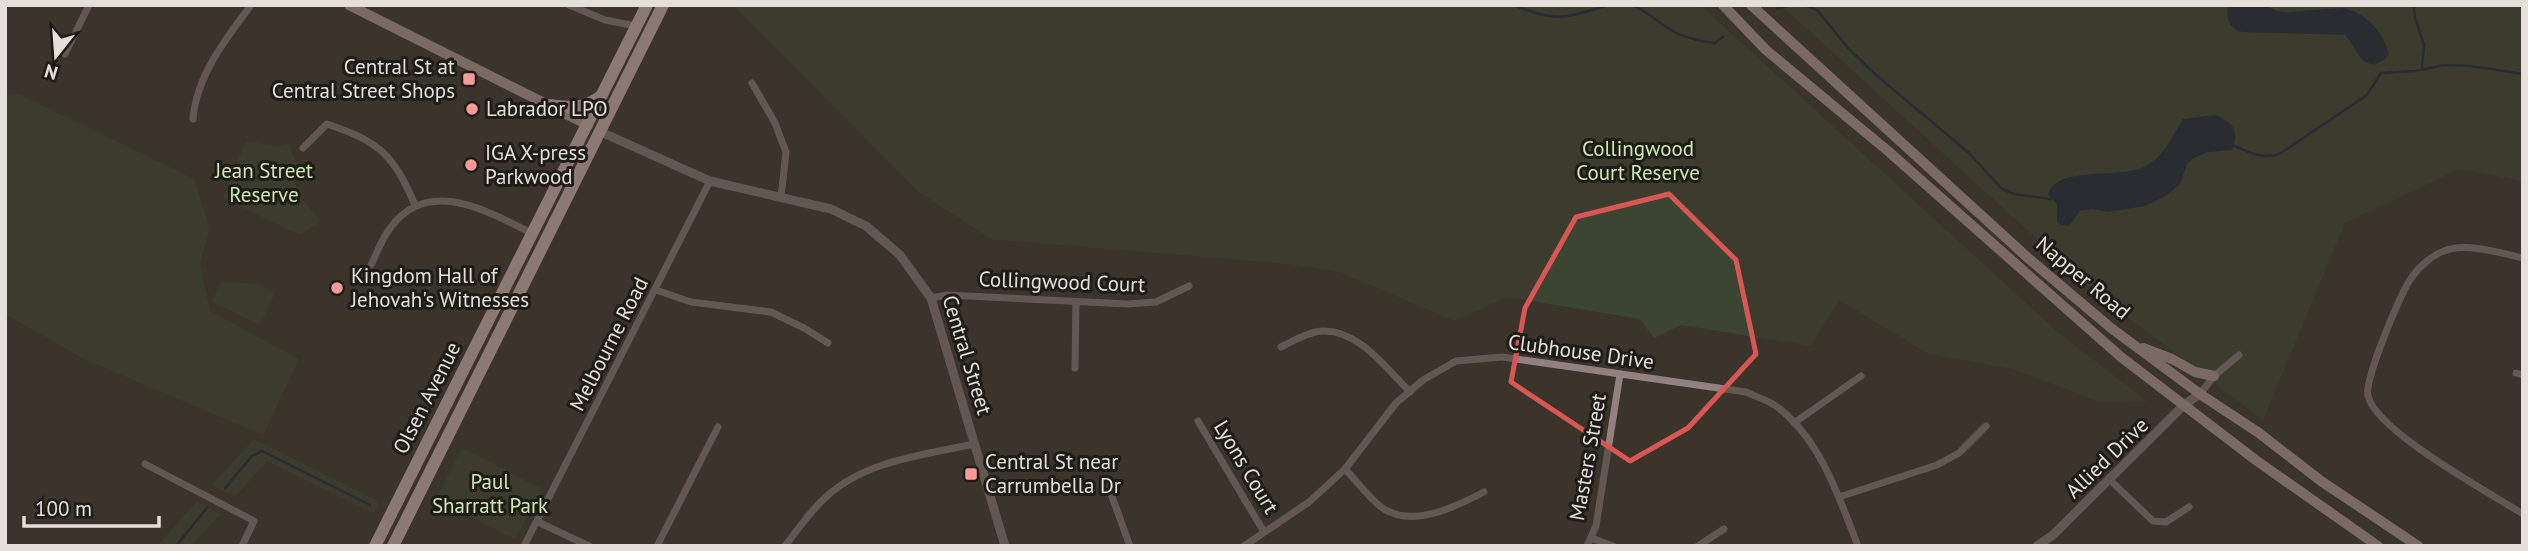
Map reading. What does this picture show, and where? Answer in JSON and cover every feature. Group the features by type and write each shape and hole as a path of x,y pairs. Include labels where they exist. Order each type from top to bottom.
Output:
{"main road":[{"path":"349,5 369,10 601,132"},
{"name":"Olsen Avenue","path":"375,546 647,5"},
{"name":"Olsen Avenue","path":"393,546 663,5"},
{"name":"Napper Road","path":"1723,5 1752,38 1905,166 2121,357 2257,461 2378,546"},
{"name":"Napper Road","path":"1751,5 2028,258 2131,344 2259,433 2321,481 2418,546"},
{"path":"550,105 578,107 601,96"},
{"path":"2131,344 2172,359 2195,372 2214,376"}],"street":[{"path":"65,54 89,5"},
{"path":"194,119 194,102 220,46 251,5"},
{"path":"569,5 604,20 636,26"},
{"path":"752,83 775,123 786,152 781,197"},
{"path":"303,148 327,124 377,145 391,159 415,205"},
{"name":"Central Street","path":"601,132 710,181 831,209 866,226 900,255 931,298 1005,546"},
{"name":"Melbourne Road","path":"524,546 710,181"},
{"path":"371,265 391,227 415,205 446,200 475,206 532,233"},
{"path":"2523,258 2477,248 2446,250 2425,262 2411,278 2371,372 2368,396 2379,414 2404,439 2523,514"},
{"name":"Collingwood Court","path":"931,298 947,295 1128,304 1156,302 1189,286"},
{"path":"656,290 698,304 771,312 828,343"},
{"path":"1075,368 1076,302"},
{"path":"1281,347 1297,338 1321,331 1347,335 1376,358 1410,392"},
{"path":"2200,394 2214,376 2239,355"},
{"name":"Clubhouse Drive","path":"1244,546 1309,502 1345,468 1396,403 1423,380 1457,361 1502,357 1746,392 1779,408 1808,438 1830,477 1858,546"},
{"name":"Masters Street","path":"1587,546 1598,513 1620,374"},
{"path":"1794,424 1861,376"},
{"name":"Allied Drive","path":"2037,546 2053,535 2184,405 2200,394"},
{"name":"Lyons Court","path":"1198,421 1264,532"},
{"path":"1839,497 1937,466 1959,453 1986,426"},
{"path":"657,546 718,427"},
{"path":"785,546 826,496 850,479 876,466 974,444"},
{"path":"145,464 254,521 242,546"},
{"path":"1345,468 1384,509 1405,515 1428,514 1452,508 1484,492"},
{"path":"1106,480 1130,546"},
{"path":"2110,480 2153,521 2165,522 2189,507"},
{"path":"538,522 589,546"},
{"path":"1698,546 1724,528"},
{"path":"1591,538 1613,546"}],"highlighted area":[{"path":"1669,194 1736,260 1756,354 1688,428 1630,461 1511,382 1525,308 1576,217"}],"green space":[{"name":"Collingwood Court Reserve","path":"733,5 1700,5 2061,335 2147,401 2099,402 2013,369 1929,354 1839,300 1811,346 1681,325 1654,338 1640,319 1507,297 1454,321 1340,272 1287,264 991,239 919,192"},
{"path":"1781,5 2523,5 2523,181 2459,169 2345,223 2263,420 2096,293"},
{"path":"5,95 21,95 194,179 210,229 200,263 210,311 299,359 263,435 86,360 5,314"},
{"name":"Jean Street Reserve","path":"246,141 276,146 289,144 298,170 295,181 297,193 321,221 300,235 223,198"},
{"path":"221,281 257,284 275,293 260,325 212,302"},
{"path":"254,439 379,502 373,513 267,461 235,497 212,485"},
{"name":"Paul Sharratt Park","path":"462,448 542,489 515,539 436,499"},
{"path":"197,501 220,514 191,546 157,546"}],"water":[{"path":"2228,5 2265,5 2287,12 2343,8 2351,10 2372,24 2383,38 2389,54 2374,65 2360,57 2345,35 2242,32 2229,22"},
{"path":"2215,115 2226,120 2233,128 2235,138 2232,150 2208,152 2194,158 2187,164 2180,184 2166,196 2145,206 2108,212 2092,209 2080,211 2069,226 2057,222 2057,204 2048,195 2054,185 2076,176 2135,170 2146,166 2163,151 2183,119"}],"waterway":[{"path":"1514,5 1552,17 1582,13 1609,5"},
{"path":"1632,5 1686,37 1715,43 1723,37"},
{"path":"1777,9 1791,5"},
{"path":"1805,5 1817,10 1848,48 1969,153 2002,189 2014,194 2051,199"},
{"path":"2414,5 2424,45 2422,69"},
{"path":"2232,145 2262,156 2281,153 2367,95 2381,73 2415,71 2444,65 2523,74"},
{"path":"225,488 252,456 262,451 370,505"},
{"path":"176,546 207,508"}],"place":[{"name":"Central St at Central Street Shops","path":"469,79"},
{"name":"Labrador LPO","path":"472,109"},
{"name":"IGA X-press Parkwood","path":"471,165"},
{"name":"Kingdom Hall of Jehovah's Witnesses","path":"337,288"},
{"name":"Central St near Carrumbella Dr","path":"971,474"}]}
